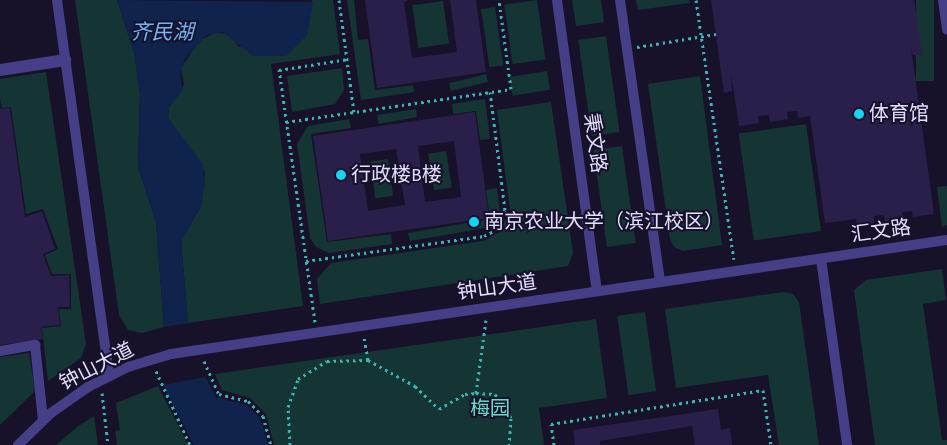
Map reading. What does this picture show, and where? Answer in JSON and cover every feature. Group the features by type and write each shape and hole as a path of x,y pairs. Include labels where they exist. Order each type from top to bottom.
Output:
{"street":[{"path":"0,70 65,60"}],"lane":[{"path":"56,0 105,378"},
{"name":"秉文路","path":"557,0 597,291"},
{"path":"620,0 660,282"},
{"path":"943,0 947,30"},
{"name":"汇文路","path":"821,259 947,243"},
{"path":"821,259 847,445"},
{"name":"钟山大道","path":"18,445 43,420 105,378 154,358 200,349 821,259"},
{"path":"0,351 35,346 43,420"}],"path":[{"path":"339,0 354,112"},
{"path":"286,122 511,89 499,0"},
{"path":"696,0 736,272"},
{"path":"627,48 716,34"},
{"path":"317,332 279,70 348,59"},
{"path":"306,261 484,236 496,230 505,210 490,92"},
{"path":"476,392 488,307"},
{"path":"362,325 368,360"},
{"path":"200,349 216,391 251,404 265,420 271,445"},
{"path":"154,358 160,384 190,445"},
{"path":"290,445 288,407 298,379 327,361 368,360 415,386 439,410 465,394 476,392 495,394 511,418 509,445"},
{"path":"105,378 108,445"},
{"path":"554,445 551,424 763,390 771,445"}],"green space":[{"path":"75,0 117,0 134,52 140,94 138,167 156,222 164,327 142,333 128,330 119,315"},
{"path":"312,0 333,0 340,54 271,64 303,306 188,323 181,241 201,206 205,172 168,118 169,107 184,85 181,68 199,41 215,33 229,34 239,47 307,35"},
{"path":"347,0 354,0 358,40 368,39 375,90 413,85 414,92 361,100"},
{"path":"537,0 545,59 513,64 504,5"},
{"path":"572,0 601,0 604,22 576,26"},
{"path":"636,0 689,0 690,3 638,10"},
{"path":"916,0 934,0 934,81 916,81"},
{"path":"443,1 449,44 418,48 412,5"},
{"path":"495,7 503,65 489,67 481,9"},
{"path":"606,36 619,132 592,136 578,40"},
{"path":"342,68 344,90 335,104 292,112 287,76"},
{"path":"547,71 550,90 512,96 509,77"},
{"path":"46,72 86,344 81,358 48,381 42,328 61,326 59,309 71,309 71,274 52,274 45,255 58,249 43,209 26,214 11,107 2,108 0,99 0,79"},
{"path":"486,74 488,82 451,91 449,83"},
{"path":"700,76 722,245 683,251 674,247 670,239 648,84"},
{"path":"485,99 490,139 480,140 476,111 453,114 452,104"},
{"path":"551,102 573,253 568,266 320,304 317,279 331,263 483,241 500,232 510,210 497,110"},
{"path":"416,109 417,117 379,124 377,115"},
{"path":"349,119 351,128 311,134 327,242 391,234 392,244 329,253 316,247 310,238 297,144 308,126"},
{"path":"806,124 821,231 754,240 739,133"},
{"path":"622,146 636,243 607,247 593,150"},
{"path":"446,151 452,188 434,190 428,154"},
{"path":"388,159 393,196 375,198 370,162"},
{"path":"947,186 947,225 942,227 937,187"},
{"path":"497,188 500,213 491,227 410,241 408,233 490,219 486,190"},
{"path":"942,269 946,300 923,304 942,440 947,440 947,445 875,445 854,290 866,280"},
{"path":"783,292 793,294 799,302 819,445 779,445 768,375 676,388 665,309"},
{"path":"645,312 656,391 628,395 617,316"},
{"name":"梅园","path":"596,319 607,398 539,408 544,445 274,445 266,414 250,398 222,390 215,374"},
{"path":"29,353 35,391 0,425 0,357"},
{"path":"158,386 188,445 117,445 115,431 120,430 116,403"},
{"path":"94,416 98,445 56,445 77,427"}],"water":[{"name":"齐民湖","path":"117,0 313,2 307,35 286,56 253,56 223,32 207,35 185,58 180,75 183,90 169,107 168,118 202,163 205,183 201,206 181,241 188,323 164,327 156,222 138,167 140,94 134,52"},
{"path":"205,377 216,397 246,405 260,418 268,445 194,445 163,385"}],"building":[{"path":"365,0 408,0 404,2 412,58 457,52 450,0 476,0 486,72 377,88"},
{"name":"体育馆","path":"711,0 914,0 922,55 913,55 911,47 934,214 913,217 912,211 902,212 903,219 885,222 884,215 874,216 874,223 857,226 856,219 825,223 810,116 798,118 797,111 787,112 788,119 770,122 769,115 758,116 759,123 739,126 731,73 732,91 724,93"},
{"path":"10,108 25,217 42,211 55,249 43,254 51,276 69,275 70,307 58,307 60,325 41,327 43,339 0,345 0,109"},
{"name":"行政楼B楼","path":"475,112 489,218 328,241 313,136","holes":["454,141 461,197 425,202 418,146","396,149 405,205 368,211 360,154"]},
{"path":"718,409 721,430 730,428 732,445 695,445 692,426 600,441 600,445 575,445 573,430"}],"place":[{"name":"体育馆","path":"859,114"},
{"name":"行政楼B楼","path":"341,175"},
{"name":"南京农业大学（滨江校区）","path":"474,222"}]}
